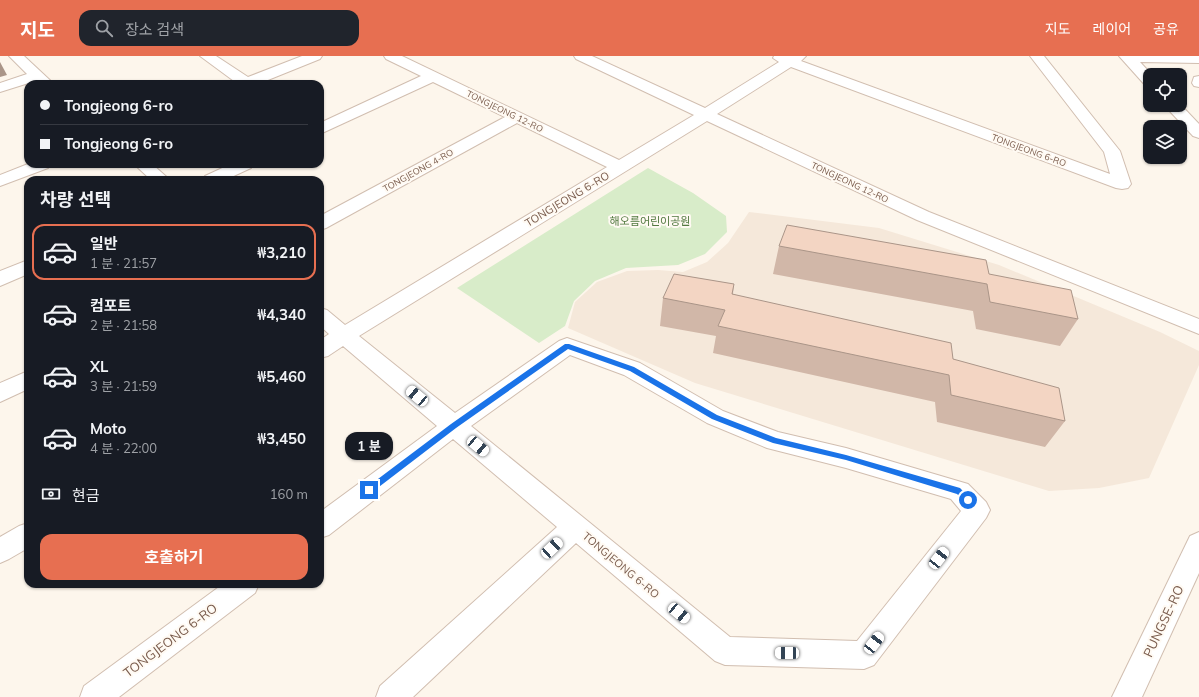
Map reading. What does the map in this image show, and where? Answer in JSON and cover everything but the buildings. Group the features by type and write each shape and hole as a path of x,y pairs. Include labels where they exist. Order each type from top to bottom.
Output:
{"street":[{"path":"16,56 42,80"},
{"path":"207,56 241,80"},
{"path":"257,80 315,56"},
{"name":"TONGJEONG 12-RO","path":"391,56 620,167"},
{"name":"TONGJEONG 12-RO","path":"581,56 923,216 1124,297"},
{"name":"TONGJEONG 6-RO","path":"324,348 706,115 788,58 1122,184 1112,151 1037,56"},
{"path":"1127,57 1199,59"},
{"path":"1127,57 1143,74"},
{"path":"1147,57 1156,68"},
{"path":"324,127 433,76"},
{"path":"0,88 24,83"},
{"path":"1187,100 1199,113"},
{"path":"1179,112 1199,133"},
{"name":"TONGJEONG 4-RO","path":"324,222 516,117"},
{"path":"0,181 32,168"},
{"path":"147,168 156,176"},
{"path":"220,176 236,168"},
{"path":"0,279 24,268"},
{"path":"1124,297 1175,311 1199,315"},
{"path":"1124,297 1199,327"},
{"path":"324,318 344,335"},
{"name":"TONGJEONG 6-RO","path":"324,524 454,426 567,346 632,369 715,417 776,441 846,458 960,491 977,510 864,655 725,651 575,527 454,426 344,335"},
{"path":"0,393 24,381"},
{"name":"TONGJEONG 6-RO","path":"391,697 575,527"},
{"path":"0,551 24,536"},
{"name":"PUNGSE-RO","path":"1127,697 1199,544"},
{"name":"TONGJEONG 6-RO","path":"96,697 240,588"}],"shaded area":[{"path":"749,212 879,228 999,265 1160,332 1199,351 1199,365 1149,478 1099,488 1049,491 695,383 568,328 575,302 597,282 627,271 658,270 683,272 707,262 728,243"}],"green space":[{"name":"해오름어린이공원","path":"648,168 693,193 726,216 727,232 705,254 678,265 626,268 595,281 574,301 565,326 539,343 457,288"}],"route":[{"path":"369,490 454,426 567,346 632,369 715,417 776,441 846,458 960,491 968,500"}]}
